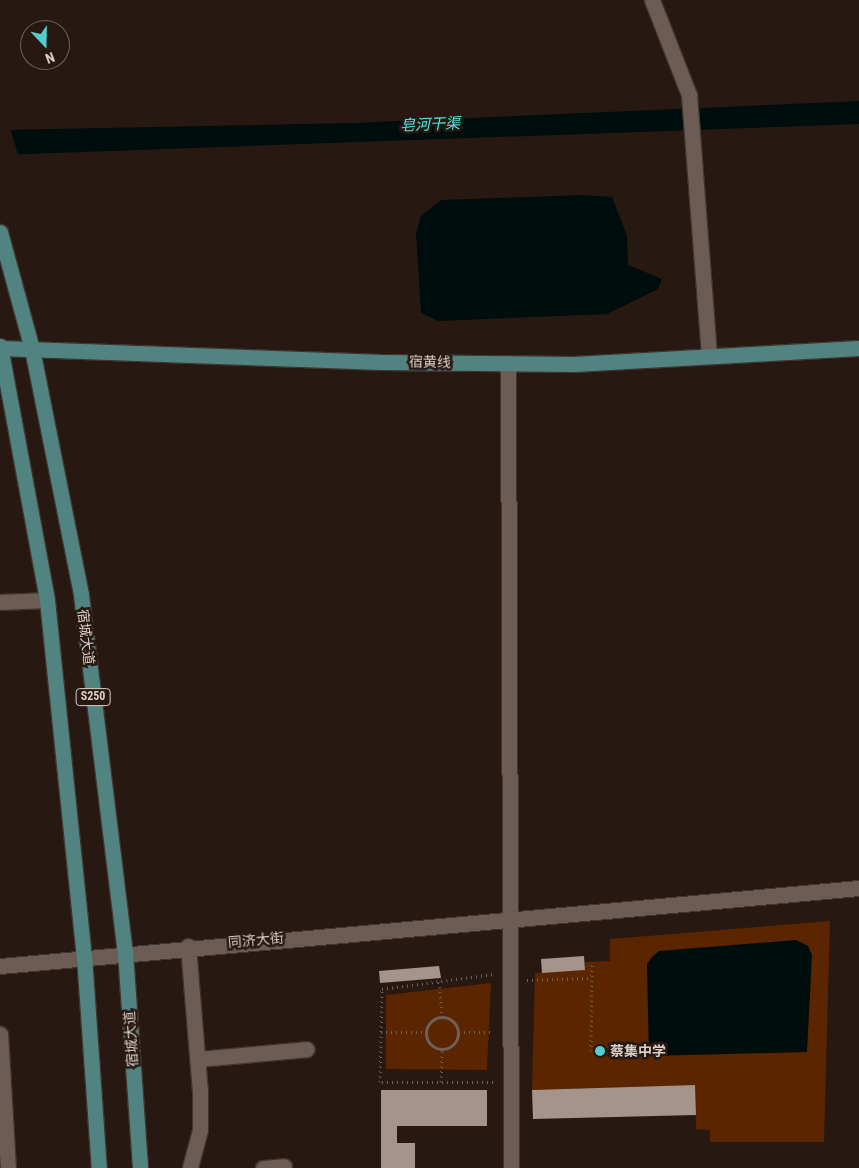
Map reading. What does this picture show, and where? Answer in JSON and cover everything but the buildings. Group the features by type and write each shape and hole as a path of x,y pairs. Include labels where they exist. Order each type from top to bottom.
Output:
{"main road":[{"name":"宿城大道","path":"0,232 32,349 80,595 125,952 140,1168"},
{"name":"宿黄线","path":"0,348 508,363 859,348"},
{"name":"S250","path":"0,348 47,600 84,956 99,1168"}],"street":[{"path":"652,0 689,95 708,355"},
{"path":"508,363 512,917 511,1168"},
{"path":"0,602 47,600"},
{"name":"同济大街","path":"0,966 188,946 859,888"},
{"path":"188,946 198,1059 200,1130 190,1168"},
{"path":"0,1034 8,1168"},
{"path":"198,1059 307,1049"},
{"path":"264,1168 284,1166"}],"path":[{"path":"591,1051 592,962"},
{"path":"512,1082 380,1082 382,989 512,976 592,978"},
{"path":"439,982 442,1017"},
{"path":"442,1017 454,1022 458,1032 456,1042 442,1050 432,1046 426,1032 430,1022 442,1017"},
{"path":"381,1032 426,1032"},
{"path":"458,1032 512,1032"},
{"path":"441,1082 442,1050"}],"shaded area":[{"path":"830,921 824,1142 710,1142 710,1130 696,1129 695,1085 532,1090 535,973 585,970 585,962 610,961 610,939"},
{"path":"491,983 487,1070 386,1069 386,995"}],"water":[{"name":"皂河干渠","path":"859,101 859,124 0,155 0,130 354,123"},
{"path":"583,195 612,197 627,236 628,265 662,279 658,289 607,314 438,321 421,313 416,233 421,216 441,200"},
{"path":"796,940 808,946 812,955 807,1052 649,1056 647,964 659,951"}],"pier":[{"path":"0,128 10,128 19,158 0,157"}],"place":[{"name":"蔡集中学","path":"600,1051"}]}
